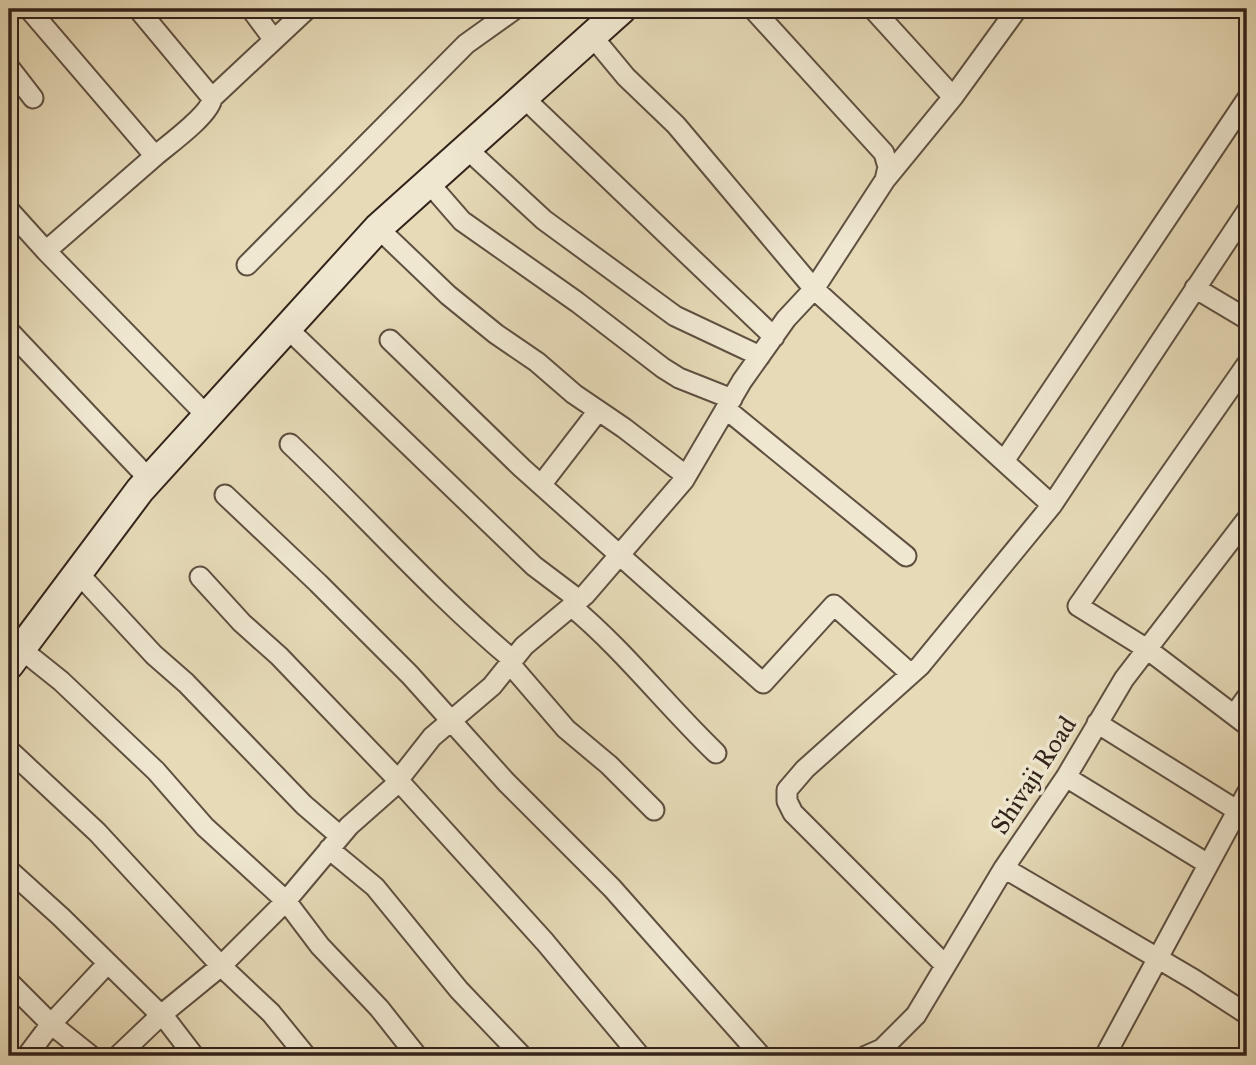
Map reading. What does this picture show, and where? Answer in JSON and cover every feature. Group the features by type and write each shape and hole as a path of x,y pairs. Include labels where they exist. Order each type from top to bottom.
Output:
{"street":[{"path":"29,9 155,156"},
{"path":"138,9 212,97"},
{"path":"251,9 274,40"},
{"path":"46,251 200,117 211,103 212,97 307,9"},
{"path":"247,265 466,44 515,9"},
{"path":"753,9 884,153 888,166 885,180"},
{"path":"873,9 953,97"},
{"path":"118,1056 160,1015 221,966 286,901 335,843 398,780 432,737 492,686 524,646 575,603 620,554 688,473 729,404 786,319 814,289 885,180 953,97 1017,9"},
{"path":"417,1056 379,1008 320,946 286,901 205,827 156,771 61,681 15,657 149,479 378,228 619,10"},
{"path":"592,36 626,77 676,125 814,289 1052,505"},
{"path":"9,67 33,98"},
{"path":"523,97 774,337"},
{"path":"1004,461 1247,99"},
{"path":"466,148 544,220 675,316 760,356"},
{"path":"428,182 462,221 577,302 663,368 729,404 906,556"},
{"path":"9,210 207,416"},
{"path":"944,965 793,813 787,801 787,790 793,779 911,674 1052,505 1247,211"},
{"path":"378,228 448,296 598,411 680,471 688,473"},
{"path":"1195,288 1247,319"},
{"path":"287,328 575,603 682,720 716,752"},
{"path":"9,331 149,479"},
{"path":"390,340 541,485 763,683 834,605 911,674"},
{"path":"1247,364 1078,606 1147,649 1241,720 1247,697"},
{"path":"541,485 598,411"},
{"path":"290,444 512,662 565,729 609,765 654,810"},
{"path":"225,495 318,583 452,720 506,782 612,888 761,1056"},
{"name":"Shivaji Road","path":"866,1056 882,1049 916,1015 1004,868 1066,777 1124,679 1220,558 1247,519"},
{"path":"78,573 145,646 186,683 304,805 459,990 522,1056"},
{"path":"200,577 398,780 545,942 640,1056"},
{"path":"1097,723 1238,811"},
{"path":"9,750 97,832 221,966 271,1013 306,1056"},
{"path":"1066,777 1208,864"},
{"path":"1105,1056 1247,793"},
{"path":"1004,868 1247,1014"},
{"path":"9,870 108,962 160,1015 194,1056"},
{"path":"27,1056 51,1024 108,962"},
{"path":"9,982 51,1024 91,1056"}]}
